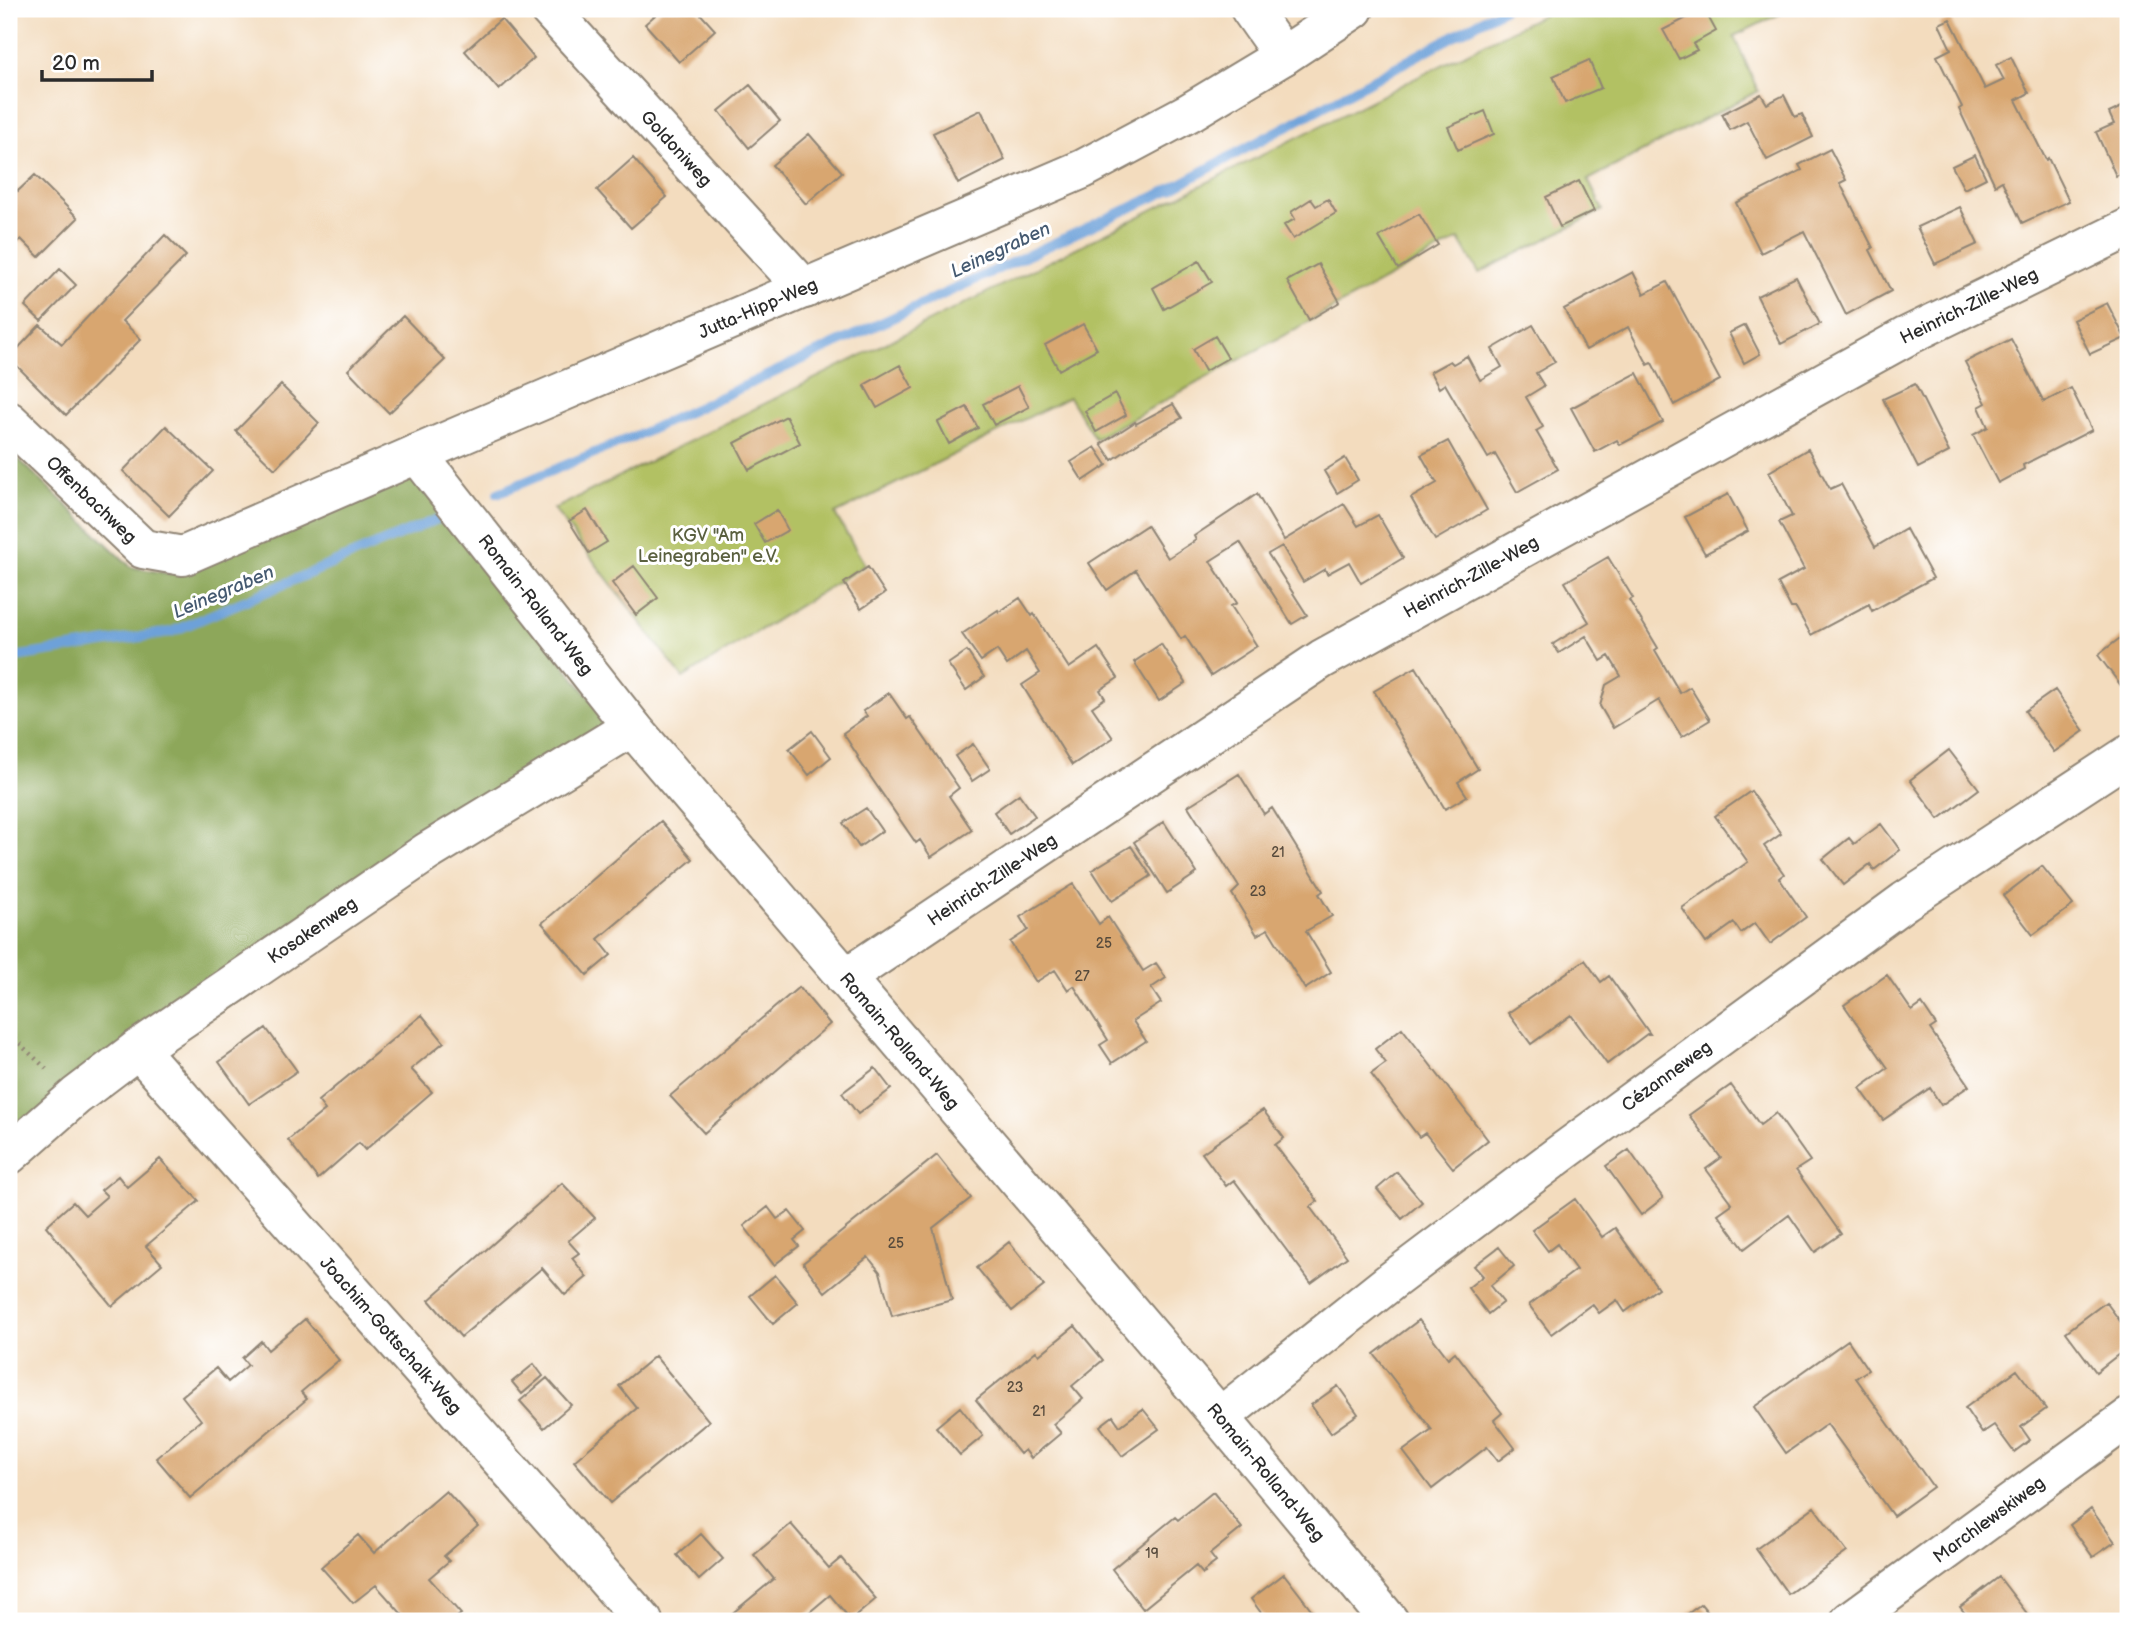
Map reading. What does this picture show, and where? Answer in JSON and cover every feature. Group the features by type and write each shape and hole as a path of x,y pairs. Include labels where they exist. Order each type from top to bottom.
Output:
{"street":[{"name":"Goldoniweg","path":"549,9 805,289"},
{"path":"1250,9 1283,56"},
{"name":"Jutta-Hipp-Weg","path":"143,549 183,556 1083,169 1190,112 1354,9"},
{"name":"Heinrich-Zille-Weg","path":"845,978 1322,659 1907,336 2128,228"},
{"name":"Offenbachweg","path":"9,421 143,549"},
{"name":"Romain-Rolland-Weg","path":"417,454 632,727 1220,1417 1389,1621"},
{"name":"Kosakenweg","path":"9,1155 76,1096 138,1049 426,852 632,727"},
{"name":"Cézanneweg","path":"1220,1417 1401,1274 1905,901 2128,755"},
{"name":"Joachim-Gottschalk-Weg","path":"138,1049 643,1621"},
{"name":"Marchlewskiweg","path":"1850,1621 2128,1418"}],"path":[{"path":"9,1034 76,1096"}],"green space":[{"name":"KGV \"Am Leinegraben\" e.V.","path":"1554,9 1790,9 1734,36 1758,91 1588,180 1603,210 1479,273 1459,239 1095,439 1069,397 835,514 865,565 683,678 554,509"},
{"path":"9,450 131,567 170,574 416,474 610,724 9,1142"}],"building":[{"path":"662,9 696,9 715,30 679,62 645,24"},
{"path":"1704,9 1716,31 1693,44 1697,50 1679,59 1663,30"},
{"path":"501,19 534,58 499,90 465,51"},
{"path":"1950,19 1985,89 2004,80 1996,65 2011,57 2029,93 2016,100 2069,201 2022,223 2002,181 1995,185 1937,56 1951,49 1939,24"},
{"path":"1589,60 1601,88 1565,103 1553,76"},
{"path":"750,85 780,121 749,148 719,111"},
{"path":"1761,94 1767,104 1784,95 1795,117 1802,114 1813,137 1767,160 1747,121 1730,130 1722,114"},
{"path":"2128,104 2128,171 2116,176 2096,132 2114,124 2109,113"},
{"path":"981,110 1005,160 958,184 933,133"},
{"path":"1485,111 1494,134 1458,150 1448,127"},
{"path":"809,134 842,172 806,204 772,165"},
{"path":"1830,149 1846,180 1840,183 1891,291 1846,315 1804,231 1761,253 1736,203 1802,170 1799,165"},
{"path":"1975,155 1986,178 1964,189 1952,166"},
{"path":"633,158 667,197 631,228 597,190"},
{"path":"35,175 78,218 39,257 21,239 9,251 9,182 18,191"},
{"path":"1579,181 1594,211 1560,227 1546,197"},
{"path":"1311,199 1316,206 1328,199 1336,213 1293,239 1284,225 1295,219 1291,212"},
{"path":"1960,207 1978,244 1935,264 1917,227"},
{"path":"1419,214 1438,245 1398,269 1379,237"},
{"path":"165,235 186,256 122,321 141,339 66,415 9,358 40,325 62,344"},
{"path":"1199,261 1212,282 1164,309 1153,288"},
{"path":"1318,264 1340,302 1309,320 1287,281"},
{"path":"60,269 76,285 41,321 25,306"},
{"path":"1633,272 1644,294 1667,282 1720,380 1674,405 1652,363 1648,365 1628,327 1586,350 1564,309"},
{"path":"1796,277 1820,324 1781,344 1757,296"},
{"path":"2107,303 2125,338 2090,354 2073,320"},
{"path":"403,316 445,360 389,413 348,370"},
{"path":"1083,324 1097,349 1059,370 1045,345"},
{"path":"1533,325 1555,362 1536,373 1544,386 1526,397 1543,427 1536,431 1558,469 1517,492 1495,454 1488,458 1445,384 1439,388 1430,372 1450,361 1453,364 1467,356 1480,380 1502,367 1492,349"},
{"path":"1745,325 1760,354 1744,363 1729,333"},
{"path":"1215,336 1228,358 1205,371 1193,349"},
{"path":"2011,339 2044,402 2071,388 2092,430 2023,465 2024,469 1998,483 1973,435 1988,427 1979,407 1986,403 1965,362"},
{"path":"900,365 913,388 877,408 864,385"},
{"path":"1637,373 1663,422 1620,445 1617,440 1595,452 1571,408"},
{"path":"1915,384 1949,452 1918,468 1883,399"},
{"path":"281,385 319,423 275,469 236,431"},
{"path":"1018,386 1029,407 994,425 983,404"},
{"path":"1115,394 1126,415 1096,432 1085,411"},
{"path":"1173,404 1182,418 1112,460 1101,444 1135,422 1136,424"},
{"path":"967,407 978,428 949,444 938,422"},
{"path":"786,416 800,443 749,470 735,443"},
{"path":"166,426 213,471 169,516 123,471"},
{"path":"1448,441 1487,510 1435,540 1411,498 1437,483 1421,455"},
{"path":"1095,447 1107,465 1083,481 1071,462"},
{"path":"1808,449 1830,489 1841,484 1875,547 1906,529 1933,578 1872,611 1869,604 1811,635 1796,608 1791,608 1778,583 1804,569 1779,522 1792,516 1769,472"},
{"path":"1345,458 1358,480 1337,493 1324,471"},
{"path":"1257,494 1284,540 1344,504 1358,526 1378,515 1403,558 1361,583 1349,562 1327,574 1325,569 1303,582 1282,546 1268,554 1307,615 1292,624 1240,542 1210,561 1237,603 1231,606 1257,646 1211,676 1185,636 1181,639 1136,570 1107,590 1089,563 1147,525 1168,558 1196,540 1194,536"},
{"path":"1728,494 1748,531 1705,554 1685,517"},
{"path":"587,510 607,542 589,553 569,521"},
{"path":"777,510 788,530 765,543 754,524"},
{"path":"1608,557 1633,598 1629,600 1658,648 1655,650 1680,693 1690,687 1710,720 1682,737 1659,700 1613,728 1600,706 1606,685 1621,676 1609,656 1601,661 1586,636 1559,653 1553,644 1589,622 1565,582"},
{"path":"634,566 658,598 636,615 612,583"},
{"path":"868,567 885,593 861,609 844,583"},
{"path":"1020,598 1032,616 1034,614 1069,668 1098,648 1118,678 1100,690 1105,698 1092,707 1113,738 1072,765 1022,685 1040,673 1026,651 1007,665 997,650 981,661 962,634"},
{"path":"2128,632 2128,695 2098,655"},
{"path":"1161,644 1186,683 1159,701 1134,662"},
{"path":"967,651 984,677 966,690 948,664"},
{"path":"1416,667 1478,769 1458,782 1467,796 1445,809 1374,691"},
{"path":"2055,690 2084,731 2054,752 2025,711"},
{"path":"889,693 907,719 910,717 959,788 949,796 972,830 931,857 920,840 916,843 843,733 867,716 863,711"},
{"path":"812,731 831,757 809,775 789,749"},
{"path":"973,744 990,769 972,781 955,756"},
{"path":"1949,750 1979,789 1939,819 1910,780"},
{"path":"1239,774 1264,814 1272,808 1323,891 1319,894 1332,916 1306,931 1331,972 1305,989 1268,929 1257,935 1232,894 1239,887 1188,806"},
{"path":"1751,791 1781,834 1764,846 1784,874 1779,878 1806,917 1770,944 1755,923 1741,933 1734,923 1706,943 1682,908 1748,862 1715,816"},
{"path":"1019,794 1035,816 1009,834 994,812"},
{"path":"866,808 882,831 859,847 843,823"},
{"path":"661,821 693,859 598,939 611,955 587,975 542,923"},
{"path":"1164,822 1197,873 1167,893 1134,842"},
{"path":"1881,824 1900,850 1874,870 1870,864 1843,885 1823,859 1849,838 1854,844"},
{"path":"1131,846 1151,876 1112,901 1092,870"},
{"path":"2042,866 2073,905 2033,935 2003,896"},
{"path":"1073,884 1099,924 1108,917 1143,971 1156,963 1166,978 1151,988 1161,1003 1133,1021 1146,1041 1112,1063 1100,1045 1108,1040 1074,986 1068,990 1055,970 1036,982 1010,942 1028,930 1020,917"},
{"path":"1585,960 1601,982 1609,976 1650,1034 1607,1064 1571,1015 1531,1044 1508,1013"},
{"path":"1887,975 1912,1011 1922,1004 1936,1025 1930,1029 1969,1086 1941,1105 1930,1088 1883,1120 1860,1088 1888,1068 1844,1005"},
{"path":"799,987 830,1024 704,1133 670,1096"},
{"path":"422,1015 444,1042 411,1069 432,1092 365,1150 359,1143 318,1179 288,1140 325,1110 318,1101"},
{"path":"266,1028 297,1071 249,1104 219,1062"},
{"path":"1402,1028 1488,1140 1453,1168 1425,1133 1419,1137 1371,1074 1386,1063 1375,1049"},
{"path":"875,1068 891,1089 858,1114 842,1093"},
{"path":"1731,1085 1760,1125 1776,1113 1810,1161 1796,1170 1841,1234 1815,1252 1789,1215 1744,1249 1718,1214 1732,1204 1706,1169 1721,1158 1689,1115"},
{"path":"1263,1110 1284,1138 1275,1145 1318,1201 1310,1207 1347,1257 1311,1283 1234,1180 1226,1186 1202,1153"},
{"path":"1629,1150 1663,1198 1641,1215 1606,1166"},
{"path":"937,1155 971,1198 933,1228 952,1300 892,1316 880,1272 868,1257 825,1292 803,1263"},
{"path":"160,1159 199,1201 146,1246 162,1264 112,1306 46,1226 73,1202 85,1215 107,1196 101,1190 118,1176 127,1187"},
{"path":"1397,1172 1422,1202 1402,1219 1377,1189"},
{"path":"562,1183 595,1218 568,1241 579,1253 572,1258 587,1277 565,1295 542,1268 461,1337 429,1300"},
{"path":"1575,1199 1602,1237 1615,1228 1658,1288 1625,1312 1617,1300 1599,1313 1592,1304 1551,1334 1529,1305 1576,1270 1557,1244 1548,1251 1532,1230"},
{"path":"768,1207 777,1219 789,1211 805,1231 794,1240 799,1246 774,1265 744,1226"},
{"path":"1009,1242 1044,1286 1012,1311 977,1268"},
{"path":"1499,1247 1514,1266 1490,1286 1503,1302 1488,1314 1468,1288 1483,1276 1474,1266"},
{"path":"775,1275 798,1303 773,1324 750,1296"},
{"path":"2106,1302 2128,1332 2128,1347 2096,1372 2066,1332"},
{"path":"305,1319 339,1360 301,1392 307,1399 190,1498 156,1458 201,1420 182,1396 216,1368 228,1382 248,1365 242,1358 261,1341 268,1350"},
{"path":"1419,1320 1448,1358 1455,1352 1502,1413 1494,1420 1515,1448 1498,1461 1487,1447 1432,1489 1403,1451 1432,1430 1374,1354"},
{"path":"1075,1326 1103,1360 1072,1386 1083,1399 1053,1424 1061,1433 1031,1458 1025,1450 1020,1454 976,1400 1036,1351 1039,1355"},
{"path":"1848,1340 1868,1370 1856,1378 1933,1487 1893,1516 1827,1424 1786,1453 1754,1407"},
{"path":"655,1356 709,1421 610,1503 574,1461 637,1408 619,1386"},
{"path":"534,1364 543,1376 522,1394 512,1382"},
{"path":"2017,1370 2046,1409 2021,1427 2030,1440 2014,1452 1994,1425 1982,1433 1965,1408"},
{"path":"547,1378 571,1405 544,1428 520,1401"},
{"path":"1338,1386 1358,1414 1331,1433 1311,1405"},
{"path":"960,1407 983,1436 960,1455 936,1427"},
{"path":"1143,1409 1159,1429 1122,1456 1100,1426 1113,1416 1120,1426"},
{"path":"446,1491 478,1526 444,1556 449,1561 429,1578 461,1614 452,1621 408,1621 376,1585 353,1603 321,1567 358,1535 374,1553"},
{"path":"1213,1492 1242,1528 1210,1554 1216,1562 1204,1571 1205,1573 1196,1566 1143,1609 1112,1569 1175,1517 1178,1520"},
{"path":"1814,1507 1847,1552 1788,1594 1756,1549"},
{"path":"2091,1509 2115,1542 2093,1557 2070,1525"},
{"path":"791,1524 829,1568 841,1558 876,1599 851,1620 830,1595 799,1621 723,1621 774,1579 754,1555"},
{"path":"701,1534 723,1559 699,1580 677,1555"},
{"path":"1284,1574 1320,1621 1267,1621 1251,1599"},
{"path":"1999,1577 2029,1616 2022,1621 1971,1621 1960,1607"},
{"path":"1701,1604 1715,1621 1678,1621"}],"waterway":[{"name":"Leinegraben","path":"498,493 645,432 1169,190 1503,9"},
{"name":"Leinegraben","path":"9,658 171,632 440,518"}]}
